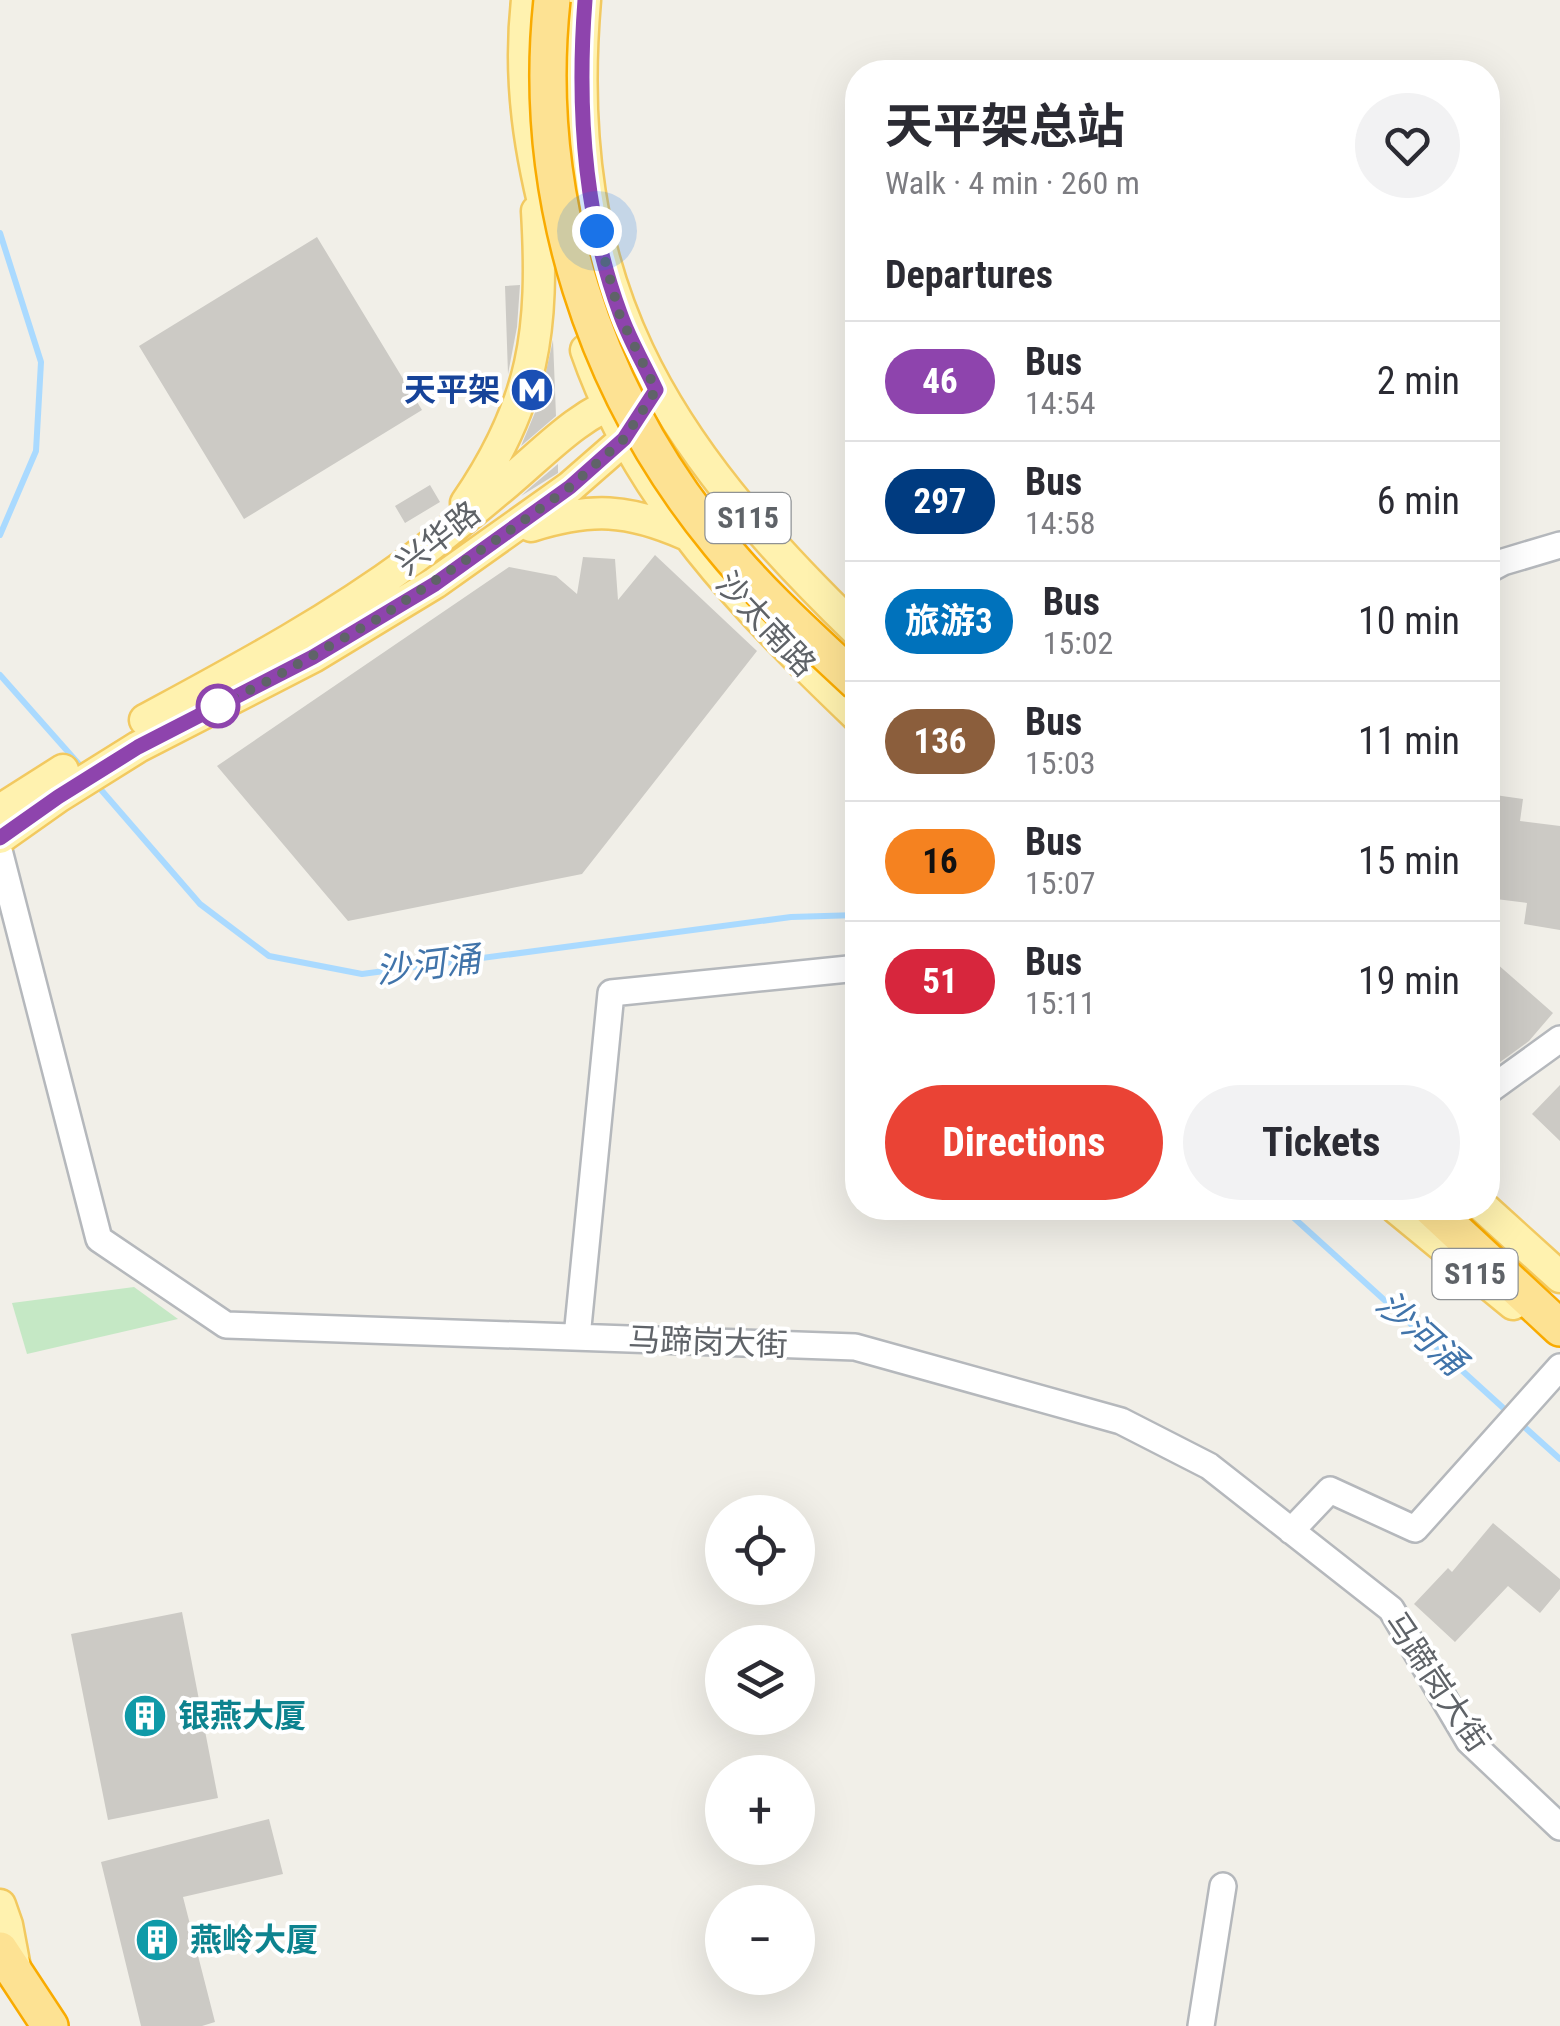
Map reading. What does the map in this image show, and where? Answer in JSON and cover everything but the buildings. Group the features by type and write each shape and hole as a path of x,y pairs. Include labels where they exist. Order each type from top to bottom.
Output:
{"highway":[{"path":"552,0 550,99 560,208 589,318 612,373 644,438 711,534 845,670"},
{"path":"1444,1220 1560,1331"},
{"path":"8,1963 50,2026"}],"main road":[{"name":"S115","path":"527,0 527,124 535,172 568,294 617,422"},
{"name":"S115","path":"585,0 580,64 582,126 592,209 620,316 656,390"},
{"path":"444,534 490,468 514,423 528,382 540,303 535,172"},
{"name":"兴华路","path":"134,738 313,657 435,584 570,487 617,422 656,390"},
{"name":"沙太南路","path":"656,390 722,486 845,619"},
{"name":"兴华路","path":"0,810 55,787 316,627 444,534 561,436 617,422"},
{"name":"沙太南路","path":"617,422 688,535 750,611 845,704"},
{"path":"502,536 566,515 616,514 648,518 688,535"},
{"name":"兴华路","path":"0,838 55,787"},
{"name":"S115","path":"1411,1220 1506,1298 1560,1331"},
{"name":"S115","path":"1497,1220 1560,1277"},
{"path":"0,1905 7,1924 8,1963"}],"street":[{"path":"1500,564 1560,546"},
{"name":"马蹄岗大街","path":"0,854 100,1239 226,1324 856,1347 1121,1421 1208,1466 1392,1609 1469,1742 1560,1827"},
{"path":"577,1337 611,993 845,969"},
{"path":"1500,1082 1560,1039"},
{"path":"1291,1531 1330,1490 1415,1529 1560,1367"},
{"path":"1201,2026 1223,1886"}],"green space":[{"path":"134,1287 178,1319 27,1354 12,1303"}],"waterway":[{"name":"沙河涌","path":"0,233 41,362 36,451 0,535"},
{"name":"沙河涌","path":"0,675 85,771"},
{"name":"沙河涌","path":"96,784 200,904 269,956 362,974 791,917 845,915"},
{"name":"沙河涌","path":"1296,1220 1511,1415"},
{"name":"沙河涌","path":"1520,1423 1560,1459"}],"bus line":[{"name":"46","path":"0,838 138,747 313,657 435,584 570,487 624,439 656,390 620,316 592,209 582,126 580,64 585,0"}],"place":[{"name":"天平架","path":"532,390"},
{"name":"银燕大厦","path":"145,1716"},
{"name":"燕岭大厦","path":"157,1940"}],"route":[{"path":"218,706 210,710 313,657 435,584 570,487 624,439 656,390 620,316 597,231"}]}
